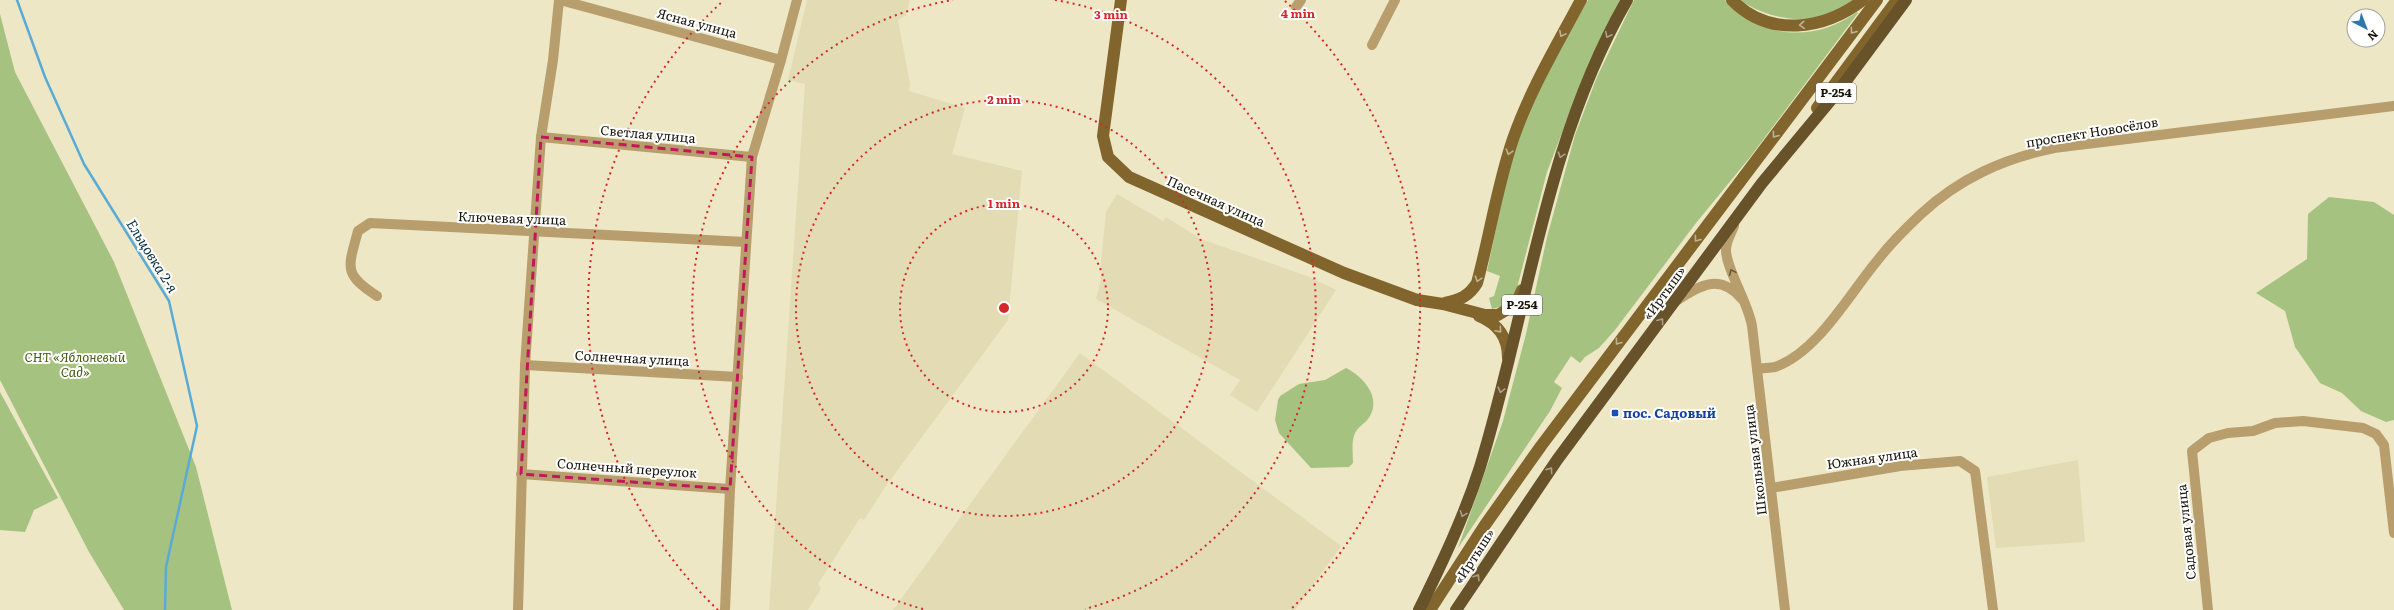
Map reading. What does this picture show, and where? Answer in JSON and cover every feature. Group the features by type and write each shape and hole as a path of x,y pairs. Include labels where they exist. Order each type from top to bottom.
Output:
{"highway":[{"name":"«Иртыш»","path":"1419,610 1448,553 1469,498 1508,364 1549,191 1585,87 1606,40 1627,0"},
{"name":"«Иртыш»","path":"1456,610 1557,460 1762,183 1840,89 1906,0"}],"main road":[{"name":"Пасечная улица","path":"1121,0 1104,136 1108,157 1114,164 1129,177 1155,190 1344,273 1417,300 1443,304 1469,311"},
{"path":"1443,304 1458,301 1466,296 1477,283 1513,139 1522,113 1543,70 1581,0"},
{"path":"1732,0 1747,12 1761,19 1786,25 1798,26 1832,19 1863,0"},
{"path":"1430,610 1485,525 1541,446 1877,0"},
{"path":"1762,183 1897,0"},
{"path":"1469,311 1498,315 1510,309 1518,300 1538,221 1549,191"},
{"path":"1469,311 1491,322 1502,332 1507,342 1508,364"}],"street":[{"name":"Ясная улица","path":"560,0 782,60"},
{"path":"518,610 525,365 534,232 541,137 553,60 560,0"},
{"path":"725,610 730,489 752,157 782,60 796,0"},
{"path":"1372,45 1395,0"},
{"name":"проспект Новосёлов","path":"1756,369 1774,367 1790,359 1806,347 1844,304 1876,261 1920,215 1964,180 2006,160 2062,147 2394,106"},
{"name":"Светлая улица","path":"541,137 752,157"},
{"name":"Школьная улица","path":"1739,215 1726,250 1732,271 1748,307 1785,610"},
{"name":"Ключевая улица","path":"377,296 357,283 352,277 351,258 358,231 370,223 746,242"},
{"path":"1675,302 1697,288 1717,284 1735,291 1748,307"},
{"name":"Солнечная улица","path":"525,365 738,377"},
{"name":"Садовая улица","path":"2208,610 2192,451 2208,438 2228,433 2253,431 2275,423 2303,421 2363,428 2376,434 2384,445 2394,533"},
{"name":"Южная улица","path":"1771,488 1900,466 1960,461 1975,471 1993,610"},
{"name":"Солнечный переулок","path":"521,474 730,489"}],"highlighted area":[{"path":"541,137 752,157 730,489 521,474"}],"shaded area":[{"path":"807,0 910,0 906,15 898,20 910,84 909,91 965,108 952,154 1022,171 1008,320 883,490 864,520 860,518 818,584 821,589 808,610 769,610 805,84 788,80"},
{"path":"1117,194 1163,221 1166,217 1201,239 1307,276 1336,290 1257,412 1230,395 1240,380 1096,299 1101,280 1101,262 1106,212"},
{"path":"1080,353 1341,546 1295,610 893,610"},
{"path":"2078,460 2085,542 1996,548 1987,477"}],"green space":[{"path":"1588,0 1620,0 1584,75 1547,172 1516,292 1512,299 1506,304 1492,309 1489,298 1494,296 1500,276 1487,271 1505,187 1514,154 1533,103"},
{"path":"1634,0 1725,0 1755,23 1772,29 1789,32 1806,32 1823,29 1840,22 1857,12 1858,13 1751,156 1696,223 1615,330 1599,348 1585,357 1580,363 1571,356 1554,382 1562,388 1550,411 1458,548 1503,421 1526,334 1547,237 1575,135 1597,77"},
{"path":"1740,0 1855,0 1842,9 1827,15 1798,19 1768,14 1753,8"},
{"name":"СНТ «Яблоневый Сад»","path":"0,14 15,72 114,262 196,467 232,610 124,610 89,552 0,380"},
{"path":"2329,197 2374,202 2394,215 2394,420 2386,422 2361,411 2342,393 2320,383 2295,347 2285,311 2256,293 2307,259 2308,214"},
{"path":"1346,368 1359,377 1369,389 1372,396 1372,411 1368,419 1355,433 1353,444 1353,463 1349,467 1311,468 1279,433 1275,420 1278,400 1280,396 1299,384 1325,380"},
{"path":"0,392 58,498 34,510 25,532 0,530"}],"waterway":[{"name":"Ельцовка 2-я","path":"17,0 45,77 84,164 169,301 197,426 166,567 165,610"}],"place":[{"name":"пос. Садовый","path":"1615,413"}]}
